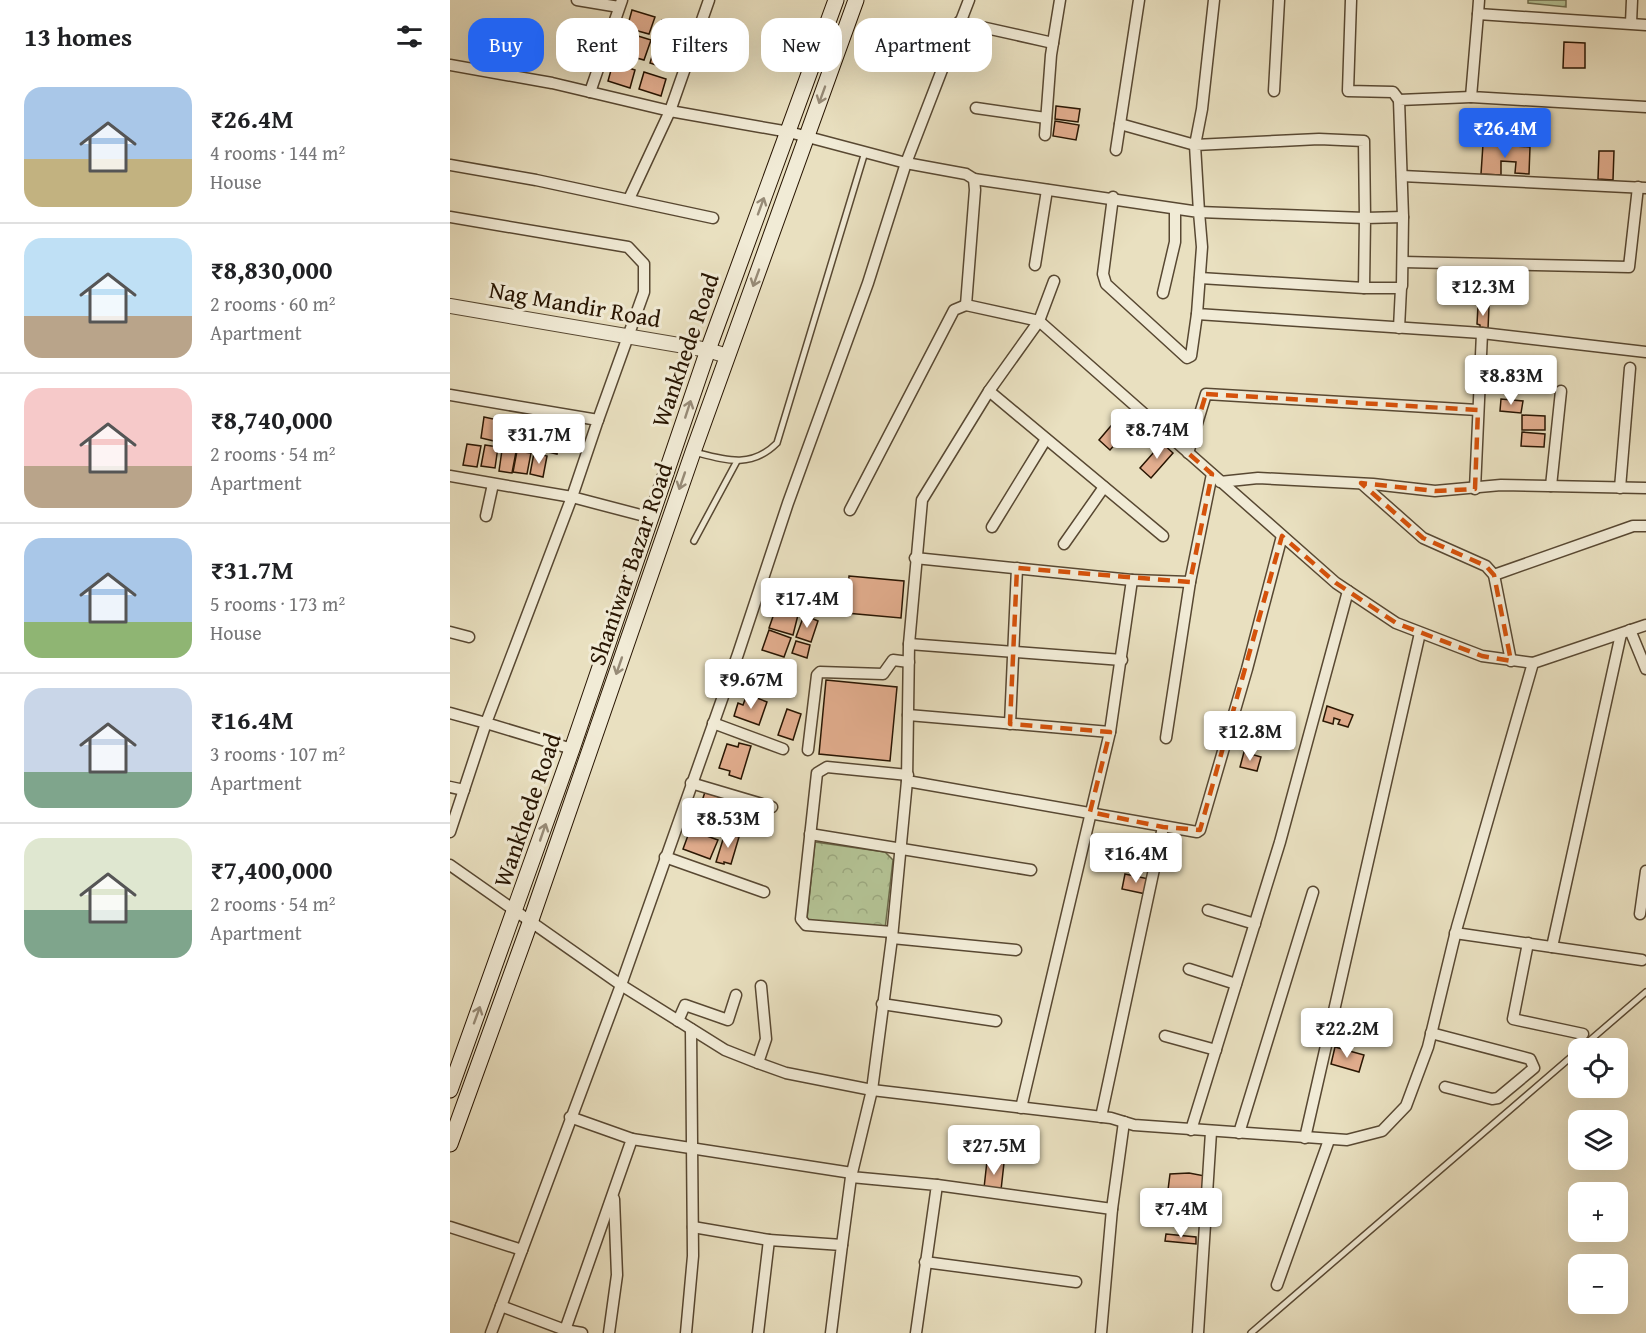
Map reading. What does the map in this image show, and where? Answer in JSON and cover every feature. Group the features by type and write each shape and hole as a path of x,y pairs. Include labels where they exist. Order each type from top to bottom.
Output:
{"main road":[{"name":"Wankhede Road","path":"450,1090 572,749 708,350 836,0"},
{"name":"Shaniwar Bazar Road","path":"450,1144 531,920 693,452 856,0"}],"street":[{"path":"577,0 621,3 590,92"},
{"path":"629,200 670,111 709,0"},
{"path":"961,18 969,0"},
{"path":"1045,135 1053,43 1060,0"},
{"path":"1116,150 1139,0"},
{"path":"1113,197 1103,274 1107,284 1187,358 1191,356 1197,314 1202,247 1195,145 1202,109 1214,0"},
{"path":"1274,91 1279,0"},
{"path":"1351,0 1347,91 1393,92 1399,100 1403,217 1399,328"},
{"path":"1471,97 1479,0"},
{"path":"1631,22 1632,0"},
{"path":"1478,14 1631,22 1646,25"},
{"path":"992,29 1053,43"},
{"path":"450,66 590,92 670,111 789,132 906,163 966,174 974,179 1113,197 1199,212 1365,218 1403,217"},
{"path":"491,1333 621,985 788,503 868,283 906,163 940,72"},
{"path":"1399,100 1471,97 1646,107"},
{"path":"976,108 1046,118"},
{"path":"1120,124 1195,145 1319,139 1364,141 1364,288"},
{"path":"450,165 713,218"},
{"path":"1402,176 1642,188 1629,267 1403,262"},
{"path":"966,305 974,179"},
{"path":"1035,265 1047,190"},
{"path":"1163,293 1174,242 1175,209"},
{"path":"450,217 628,247 644,264 644,292 572,497 486,723 450,832"},
{"path":"1200,278 1364,288 1401,288"},
{"path":"831,1333 852,1175 872,1090 892,935 908,778 909,644 922,500 989,391 1039,321 1054,281"},
{"path":"849,510 954,310 966,305 1039,321 1282,536 1348,591 1396,623 1482,656 1533,663 1646,625"},
{"name":"Nag Mandir Road","path":"450,306 708,350 728,356"},
{"path":"1197,314 1482,333 1646,352"},
{"path":"1475,489 1482,333"},
{"path":"1620,488 1630,368"},
{"path":"989,391 1163,536"},
{"path":"1551,486 1561,391"},
{"path":"1188,453 1206,394 1478,410"},
{"path":"450,395 598,420"},
{"path":"992,527 1046,438"},
{"path":"450,476 572,497 652,518"},
{"path":"1216,478 1362,484 1435,491 1501,485 1646,488"},
{"path":"1166,738 1190,582 1216,478"},
{"path":"486,516 493,484"},
{"path":"1362,484 1423,538 1486,566 1494,575 1511,661"},
{"path":"1064,544 1104,487"},
{"path":"1494,575 1633,526 1646,526"},
{"path":"1016,950 803,923 801,919 810,834 817,773 820,768 908,778 1163,827 1193,832 1200,830 1247,669 1282,536"},
{"path":"915,558 1132,580 1190,582"},
{"path":"1010,724 1017,568"},
{"path":"1021,1108 1110,732 1132,580"},
{"path":"1191,1130 1280,842 1348,591"},
{"path":"450,632 469,636"},
{"path":"1625,632 1646,669"},
{"path":"1552,947 1625,632"},
{"path":"1305,1138 1420,633"},
{"path":"909,644 1015,650 1122,660"},
{"path":"807,750 817,675 820,672 883,674 893,660 909,662"},
{"path":"450,865 516,909 621,985 678,1021 725,1050 786,1073 872,1090 1101,1117 1124,1122 1211,1132 1347,1140 1382,1131 1406,1106 1431,1033 1455,933 1533,663"},
{"path":"450,713 572,749"},
{"path":"908,715 1110,732"},
{"path":"713,723 783,749"},
{"path":"691,783 772,807"},
{"path":"450,787 464,790"},
{"path":"1101,1117 1163,827"},
{"path":"810,834 1032,870"},
{"path":"665,856 764,892"},
{"path":"1640,914 1646,871"},
{"path":"1239,1133 1313,892"},
{"path":"1208,910 1255,924"},
{"path":"1455,933 1642,960"},
{"path":"1528,944 1513,1018 1583,1034"},
{"path":"1189,969 1236,984"},
{"path":"758,1064 766,1039 761,986"},
{"path":"678,1021 685,1005 728,1020 736,995"},
{"path":"882,1004 996,1021"},
{"path":"686,1333 693,1227 692,1029"},
{"path":"1431,1033 1530,1059 1533,1063 1534,1068 1498,1098 1492,1100 1445,1087"},
{"path":"1165,1036 1216,1050"},
{"path":"570,1117 632,1139 852,1175 1112,1209"},
{"path":"1101,1333 1112,1209 1124,1122"},
{"path":"1198,1333 1211,1132"},
{"path":"564,1331 632,1139"},
{"path":"1277,1285 1329,1140"},
{"path":"918,1333 925,1262 937,1185"},
{"path":"609,1333 617,1275 614,1192"},
{"path":"450,1227 522,1250"},
{"path":"693,1227 770,1240 842,1245"},
{"path":"758,1333 770,1240"},
{"path":"925,1262 1076,1282"},
{"path":"501,1306 564,1331 582,1333"}],"lane":[{"path":"693,452 746,461 770,450 782,432 826,274 865,152"},
{"path":"694,542 737,461"},
{"path":"1594,1038 1646,992"},
{"path":"1251,1333 1568,1060"}],"highlighted area":[{"path":"1206,394 1478,410 1475,489 1435,491 1361,483 1423,538 1486,566 1494,575 1511,661 1482,656 1396,623 1336,583 1282,536 1200,830 1163,827 1090,812 1110,732 1010,724 1017,568 1190,582 1212,474 1188,453"}],"green space":[{"path":"1528,0 1566,0 1566,7 1528,3"},
{"path":"815,842 885,852 893,860 885,929 812,923 807,919"}],"building":[{"path":"632,10 655,17 651,18 649,34 639,31 639,18 630,18"},
{"path":"639,36 651,40 644,60 639,59"},
{"path":"1564,42 1585,43 1585,68 1563,68"},
{"path":"610,72 634,72 630,88 608,81"},
{"path":"644,72 666,79 661,96 639,89"},
{"path":"1056,106 1080,109 1078,122 1055,119"},
{"path":"1055,121 1079,125 1076,140 1053,136"},
{"path":"1483,144 1530,147 1529,174 1515,173 1516,162 1501,161 1501,175 1481,174"},
{"path":"1599,151 1614,151 1613,180 1598,179"},
{"path":"1478,306 1489,306 1488,329 1480,329 1480,325 1477,324"},
{"path":"1501,399 1523,401 1521,413 1500,411"},
{"path":"1121,414 1132,425 1110,450 1099,440"},
{"path":"1522,415 1545,416 1545,430 1522,430"},
{"path":"484,417 498,420 494,441 481,438"},
{"path":"530,427 544,429 540,450 526,448"},
{"path":"547,430 561,433 557,454 543,451"},
{"path":"1522,432 1545,434 1544,447 1521,446"},
{"path":"1162,443 1173,453 1151,478 1140,468"},
{"path":"467,444 481,446 477,467 463,465"},
{"path":"485,445 498,447 495,468 481,466"},
{"path":"502,450 516,452 512,473 499,471"},
{"path":"517,451 531,453 527,474 513,472"},
{"path":"534,453 547,456 543,477 530,474"},
{"path":"849,576 904,581 901,618 846,613"},
{"path":"776,608 798,615 793,635 769,628"},
{"path":"804,615 818,621 811,642 796,637"},
{"path":"769,630 791,638 784,657 762,650"},
{"path":"796,641 810,645 807,658 792,653"},
{"path":"826,680 897,687 890,761 819,754"},
{"path":"747,694 767,702 759,725 734,716 738,703 743,705"},
{"path":"1327,706 1353,715 1348,727 1338,724 1340,720 1334,718 1333,724 1323,721"},
{"path":"787,709 801,714 793,740 778,735"},
{"path":"739,743 751,746 741,779 729,775 730,771 719,768 727,744 738,747"},
{"path":"1244,752 1261,757 1257,771 1240,767"},
{"path":"705,792 731,801 725,819 699,810"},
{"path":"736,801 747,805 742,824 736,822 734,829 728,828"},
{"path":"697,814 720,823 716,835 698,829 700,823 695,821"},
{"path":"690,830 718,840 710,859 683,849"},
{"path":"725,833 739,837 731,864 716,862"},
{"path":"1125,874 1149,879 1146,894 1122,889"},
{"path":"1335,1047 1364,1055 1359,1072 1331,1064"},
{"path":"987,1161 1004,1163 1001,1190 984,1188"},
{"path":"1189,1173 1205,1176 1202,1196 1168,1190 1170,1174"},
{"path":"1166,1234 1196,1237 1196,1244 1165,1241"}]}
